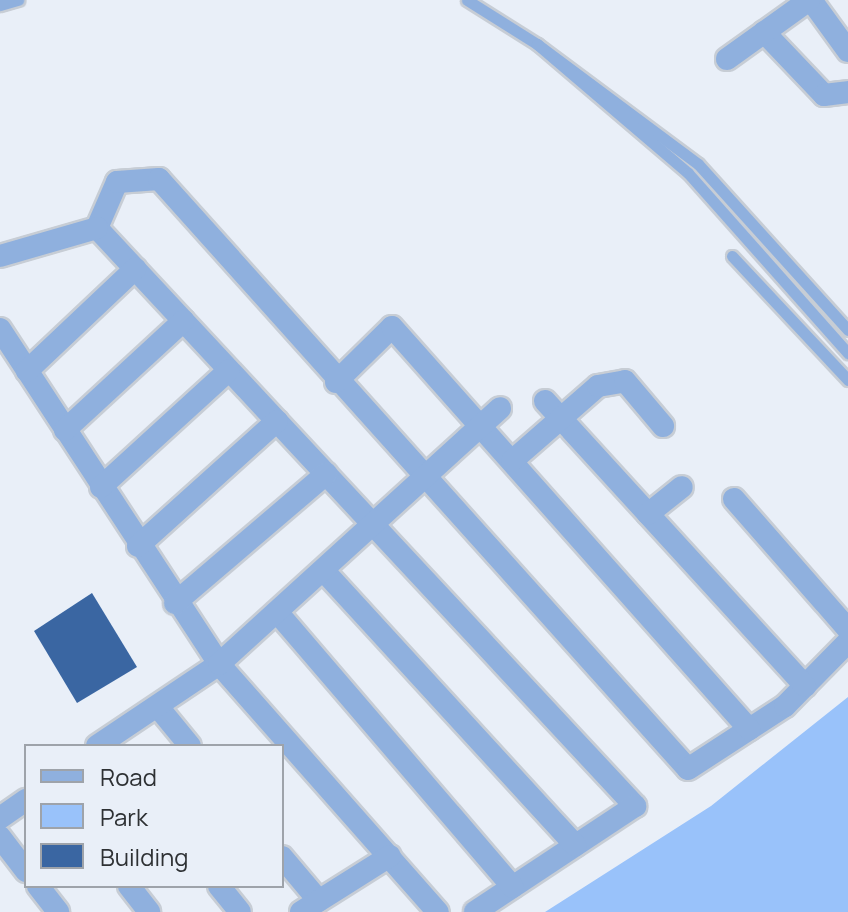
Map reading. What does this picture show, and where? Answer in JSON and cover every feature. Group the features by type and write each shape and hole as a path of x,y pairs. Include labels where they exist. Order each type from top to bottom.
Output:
{"street":[{"path":"727,59 810,0 848,51"},
{"path":"764,32 824,95 848,92"},
{"path":"97,228 117,182 159,179 336,382 688,769 749,729 805,686 848,642"},
{"path":"0,256 97,228"},
{"path":"97,228 378,526 635,806 475,912"},
{"path":"27,371 135,269"},
{"path":"65,430 183,321"},
{"path":"336,382 392,327 749,729"},
{"path":"0,329 175,603 219,664 438,912"},
{"path":"101,487 229,370"},
{"path":"512,461 598,386 625,381 663,426"},
{"path":"545,401 805,686"},
{"path":"103,744 219,664 427,482 500,408"},
{"path":"138,546 277,421"},
{"path":"175,603 326,474"},
{"path":"648,514 682,487"},
{"path":"734,499 848,629"},
{"path":"324,571 575,845"},
{"path":"277,612 513,887"},
{"path":"158,707 188,744"},
{"path":"0,818 24,801"},
{"path":"0,837 24,868"},
{"path":"284,861 310,907 390,856"},
{"path":"40,888 58,912"},
{"path":"131,888 149,912"},
{"path":"221,888 240,912"}],"lane":[{"path":"0,5 18,0"},
{"path":"467,0 537,44 698,164 848,330"},
{"path":"537,44 688,173 845,345"},
{"path":"732,256 848,380"}],"green space":[{"path":"848,697 848,912 545,912 711,806"}],"building":[{"path":"92,593 137,667 77,703 34,631"}]}
